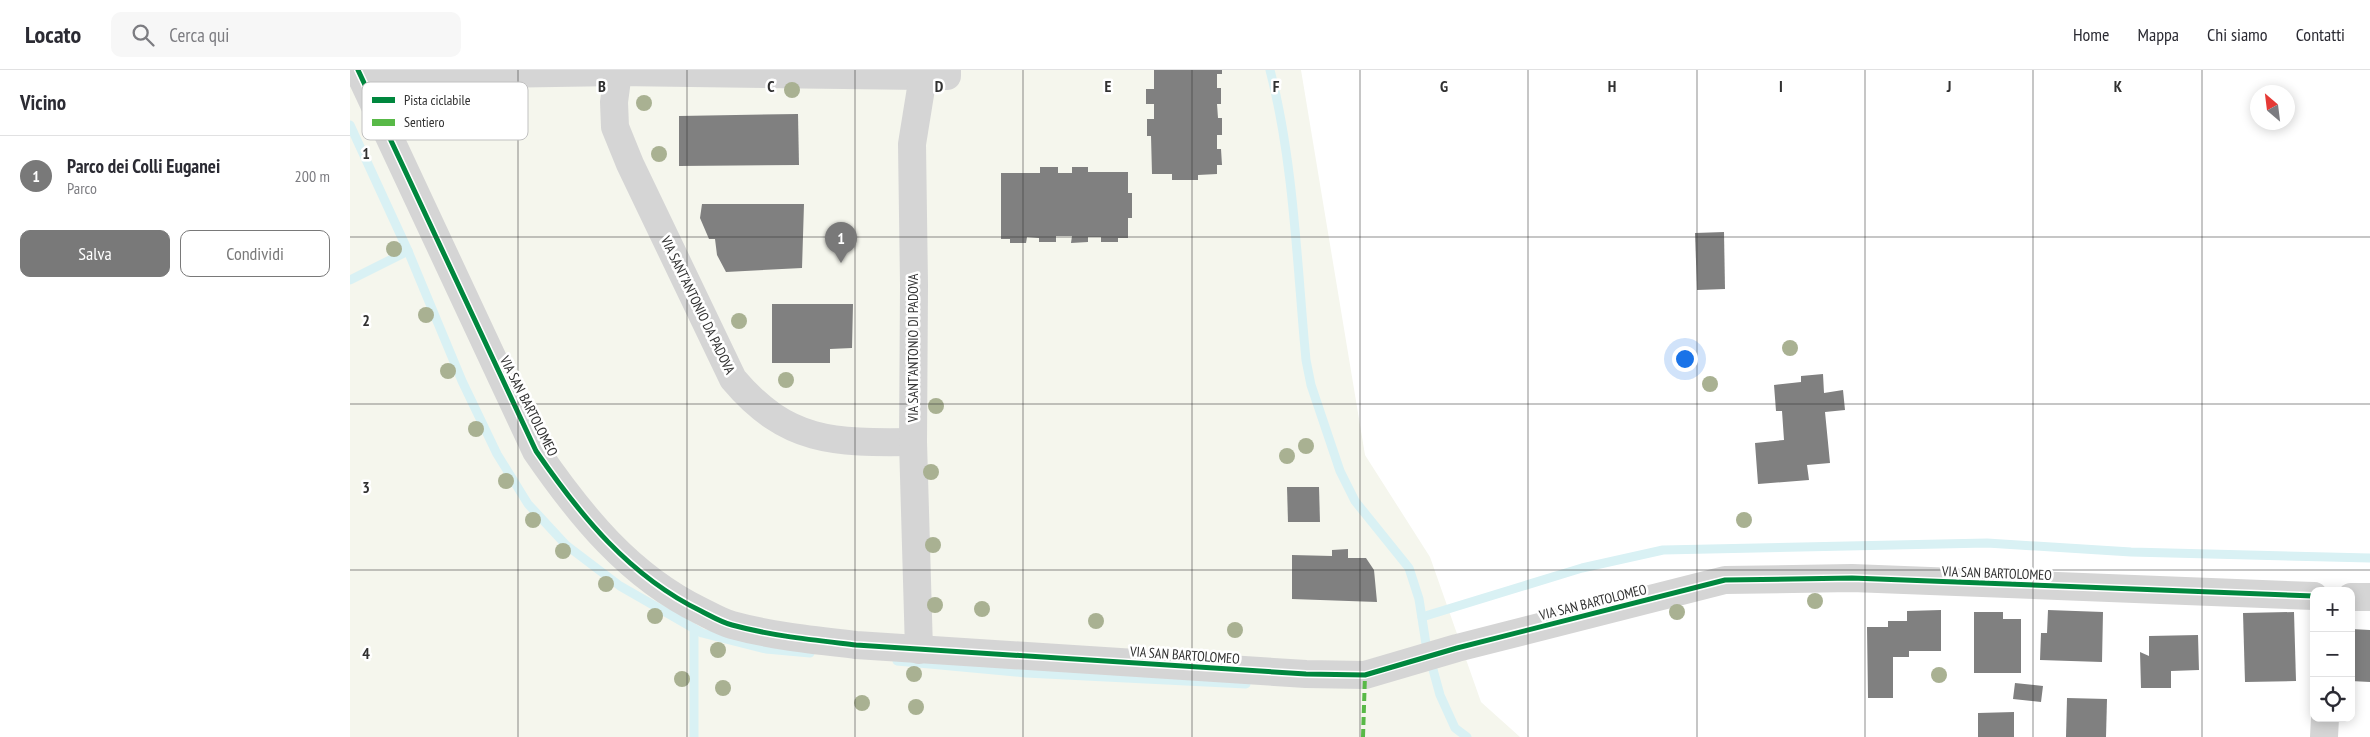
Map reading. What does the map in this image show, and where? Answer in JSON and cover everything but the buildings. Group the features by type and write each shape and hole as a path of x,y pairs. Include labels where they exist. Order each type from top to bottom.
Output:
{"street":[{"name":"VIA SANT'ANTONIO DA PADOVA","path":"618,72 614,102 615,127 630,164 733,379 750,399 786,426 820,438 858,443 913,442"},
{"path":"359,73 935,73"},
{"name":"VIA SANT'ANTONIO DI PADOVA","path":"920,650 913,442 914,285 912,144 935,73"},
{"name":"VIA SAN BARTOLOMEO","path":"390,140 536,451 572,503 609,544 644,576 682,602 730,625 784,637 856,645 1315,674 1364,675 1457,648 1725,580 1852,578 2310,596"},
{"path":"2355,597 2370,597"},
{"path":"2324,737 2325,722"}],"shaded area":[{"path":"350,70 1301,70 1365,455 1430,557 1481,702 1520,737 350,737"}],"waterway":[{"path":"1270,70 1290,177 1306,360 1311,385 1340,471 1355,501 1409,568 1419,599 1426,644 1440,695 1455,728 1467,737"},
{"path":"350,125 408,251 462,381 497,454 528,504 566,545 620,586 702,633 766,649 810,653"},
{"path":"350,280 408,251"},
{"path":"1422,617 1582,568 1663,550 1987,543 2131,552 2370,558"},
{"path":"694,629 694,737"},
{"path":"897,661 1026,673 1246,684"}],"marked path":[{"path":"1363,737 1365,675"}],"cycle path":[{"path":"358,70 364,82"},
{"path":"391,140 536,451 553,475 608,542 651,580 675,597 716,619 747,629 856,645 1306,674 1365,675 1457,648 1725,580 1852,578 2310,596"}],"place":[{"name":"Parco dei Colli Euganei","path":"841,263"}]}
